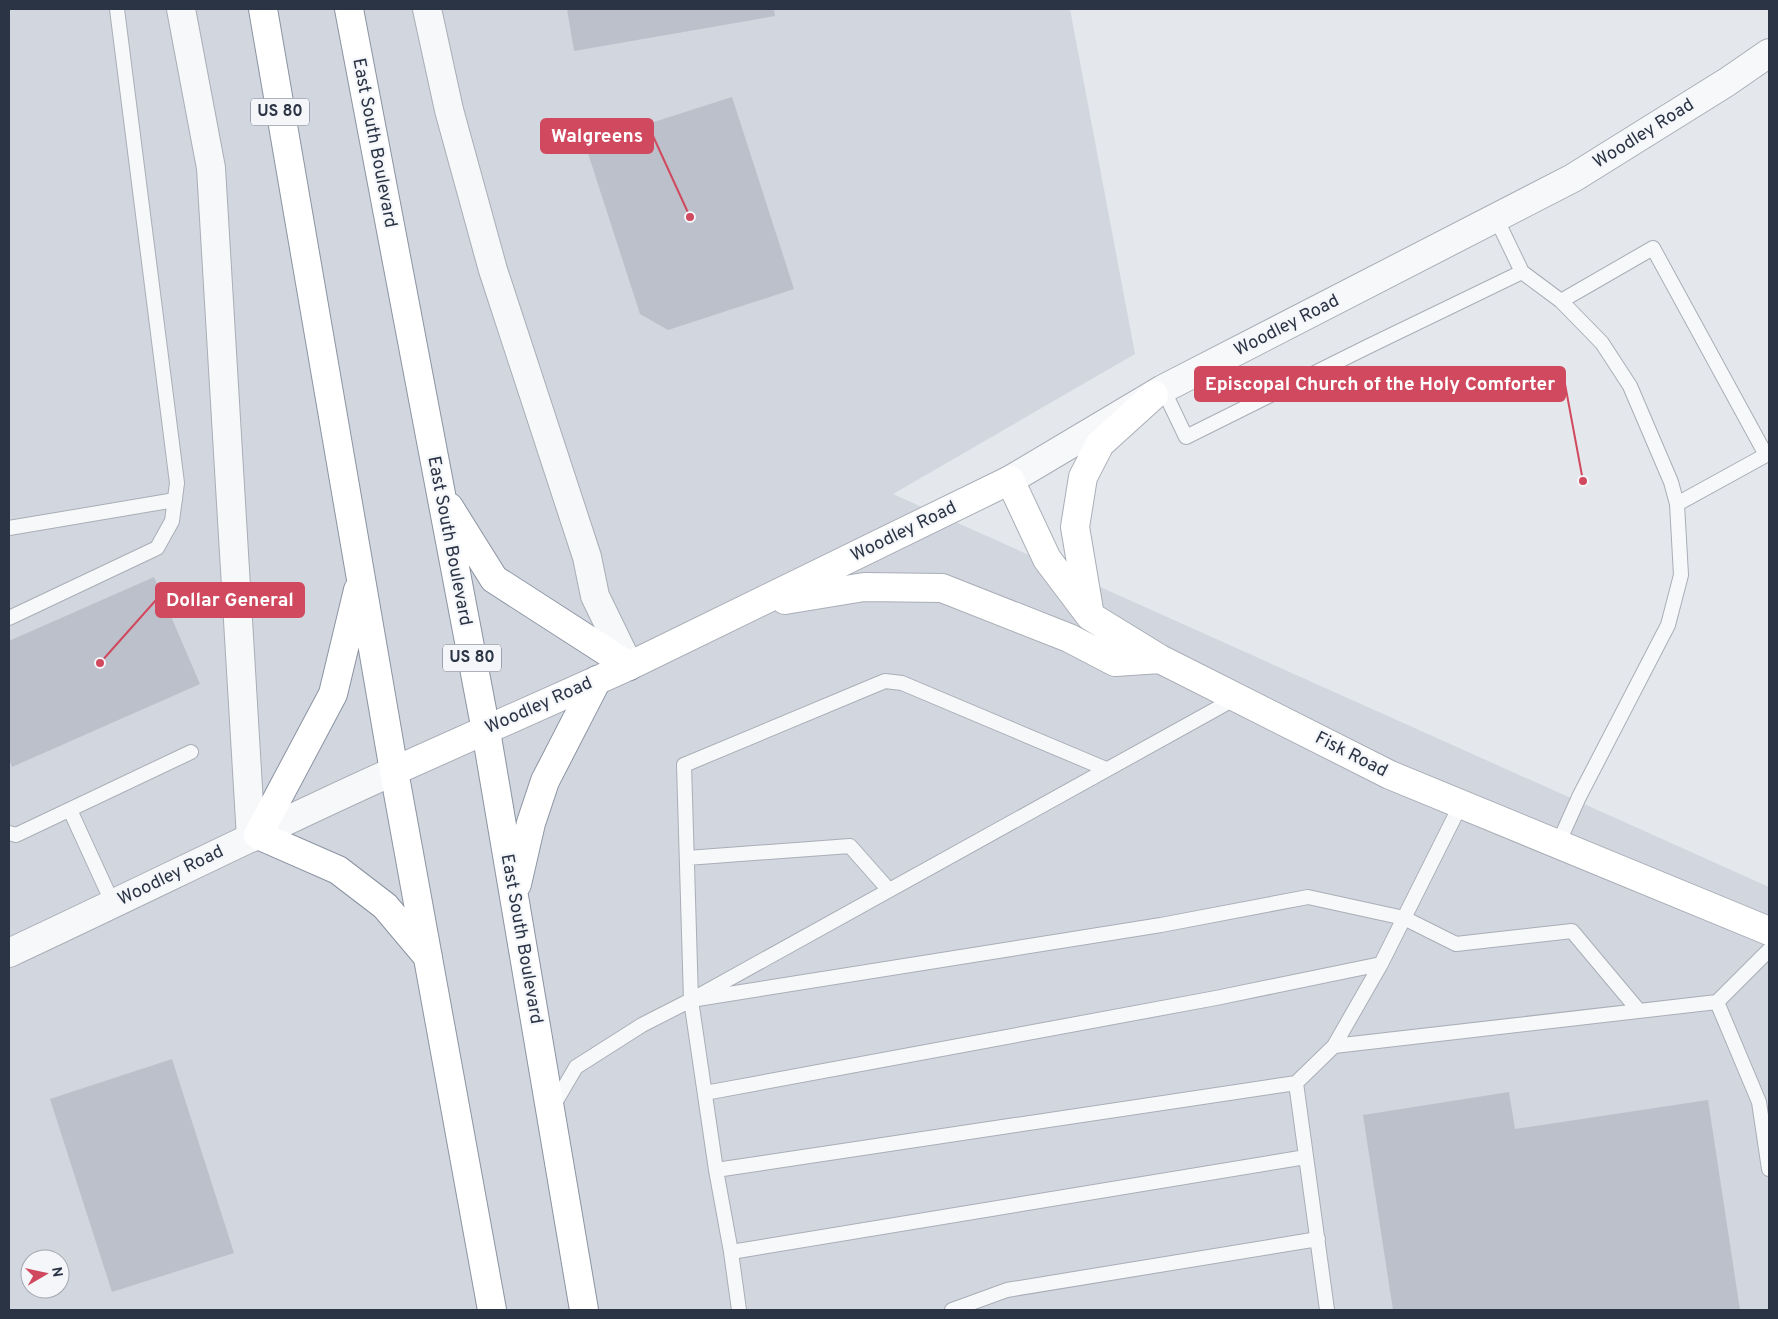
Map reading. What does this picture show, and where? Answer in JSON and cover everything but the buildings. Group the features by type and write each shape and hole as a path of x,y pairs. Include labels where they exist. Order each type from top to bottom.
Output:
{"main road":[{"name":"US 80","path":"263,9 394,771 492,1310"},
{"name":"East South Boulevard","path":"349,9 486,730 584,1310"},
{"path":"1090,616 1075,527 1083,477 1100,444 1159,392"},
{"name":"Woodley Road","path":"394,771 629,666 1010,480"},
{"name":"Fisk Road","path":"1010,480 1047,559 1090,616 1160,659 1390,775 1769,931"},
{"path":"440,493 494,579 629,666"},
{"path":"361,579 334,694 255,837 338,870 385,906 429,958"},
{"path":"758,604 864,588 942,588 1069,638 1115,662 1160,659"},
{"path":"514,897 531,823 545,781 597,680"}],"street":[{"path":"181,9 211,168 255,837"},
{"path":"427,9 449,110 494,270 587,557 595,596 629,666"},
{"name":"Woodley Road","path":"1010,480 1159,392 1573,178 1727,82 1769,53"},
{"name":"Woodley Road","path":"9,953 394,771"}],"lane":[{"path":"9,618 157,548 172,521 177,483 117,9"},
{"path":"1496,218 1522,272 1561,301 1602,343 1630,386 1670,482 1677,504 1681,575 1668,625 1579,797 1558,844"},
{"path":"1561,301 1653,248 1766,455 1677,504"},
{"path":"1159,392 1186,437 1522,272"},
{"path":"9,528 175,500"},
{"path":"739,1310 691,1000 684,765 885,681 902,682 1106,769"},
{"path":"550,1111 576,1067 642,1025 691,1000 888,889 1236,698"},
{"path":"9,833 16,835 191,752"},
{"path":"716,1170 1296,1083 1334,1046 1381,964 1461,804"},
{"path":"70,810 113,904"},
{"path":"687,858 850,846 888,889"},
{"path":"691,1000 1161,925 1308,896 1404,918 1456,944 1572,931 1639,1011"},
{"path":"1334,1046 1717,1002 1769,950"},
{"path":"705,1093 1216,998 1381,964"},
{"path":"1717,1002 1759,1102 1769,1169"},
{"path":"1296,1083 1327,1310"},
{"path":"731,1252 1306,1157"},
{"path":"952,1310 1007,1290 1318,1239"}],"shaded area":[{"path":"9,9 1070,9 1135,354 893,494 1769,887 1769,1310 9,1310"}],"place":[{"name":"Walgreens","path":"690,217"},
{"name":"Episcopal Church of the Holy Comforter","path":"1583,481"},
{"name":"Dollar General","path":"100,663"}]}
